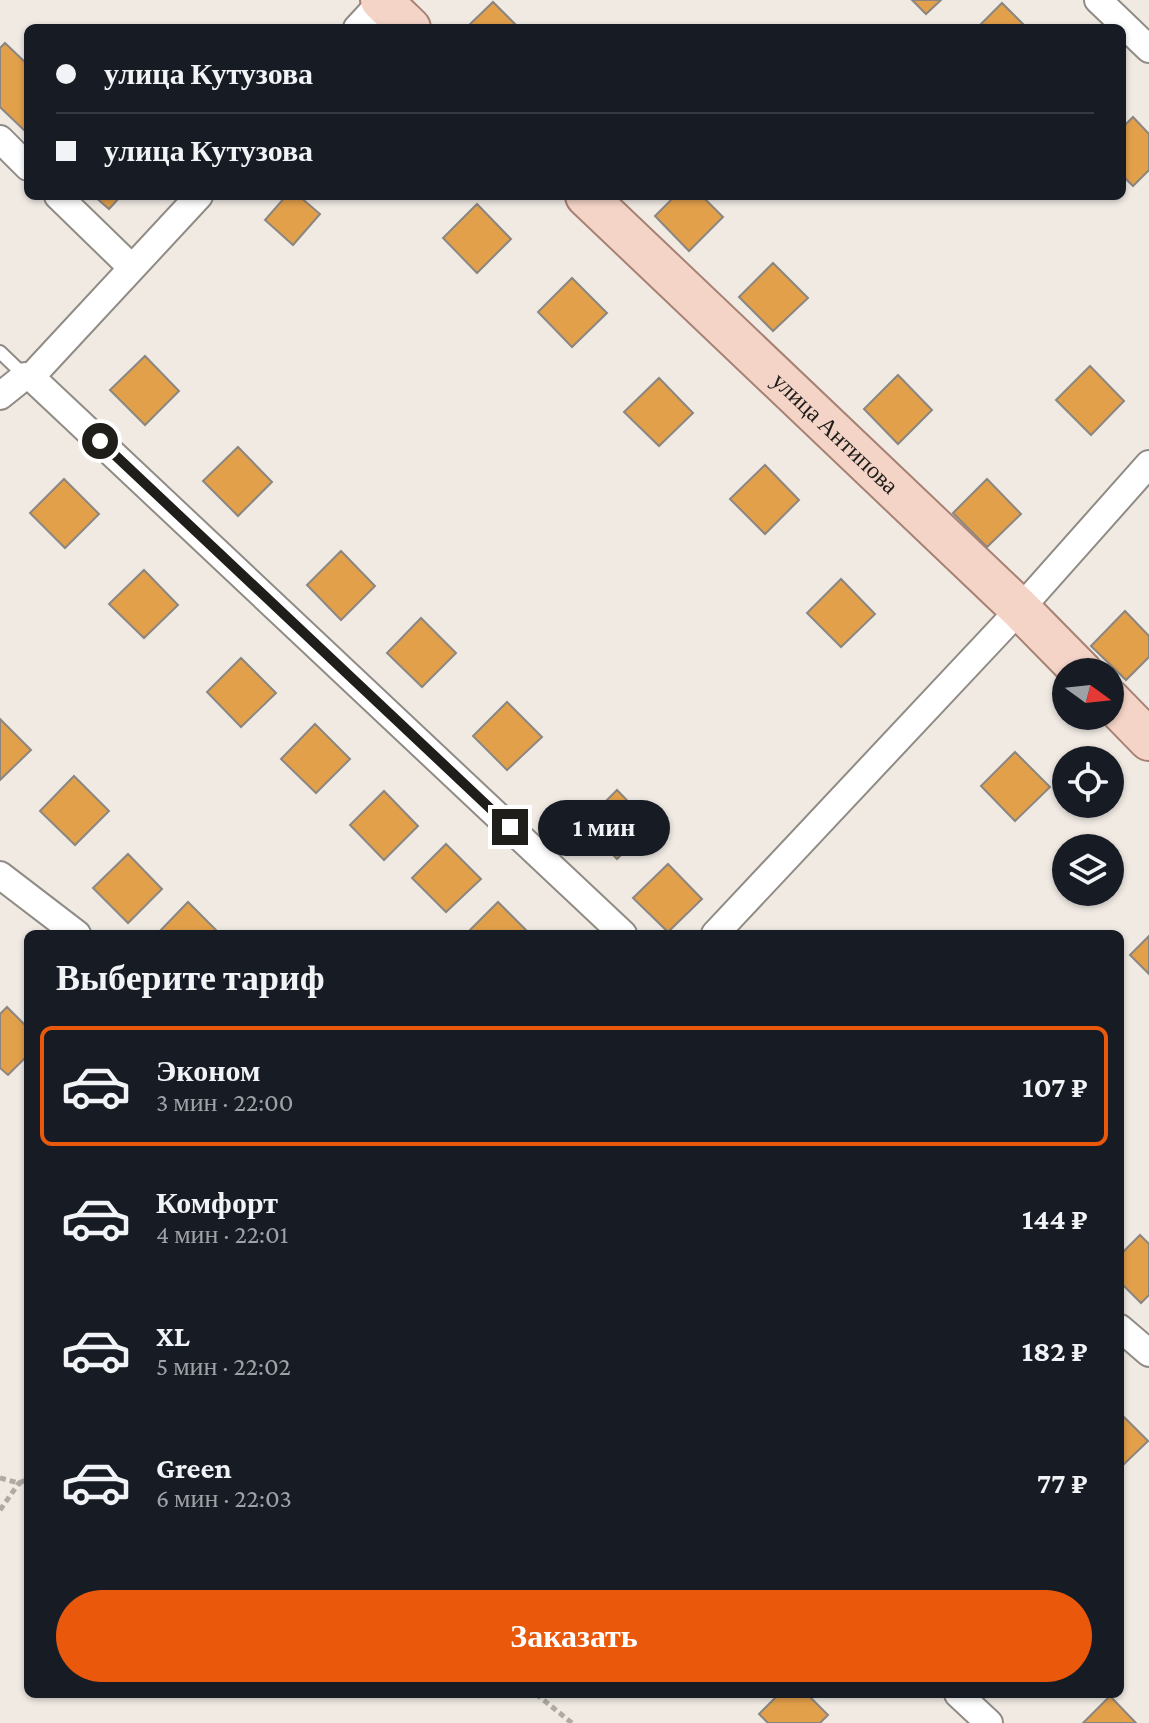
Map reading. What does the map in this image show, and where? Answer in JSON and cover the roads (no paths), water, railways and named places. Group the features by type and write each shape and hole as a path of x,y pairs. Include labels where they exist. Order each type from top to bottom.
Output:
{"main road":[{"name":"улица Антипова","path":"590,200 1068,658"},
{"path":"1124,714 1149,740"}],"street":[{"path":"1098,0 1123,24"},
{"path":"1126,27 1149,49"},
{"path":"0,139 24,163"},
{"path":"62,200 132,268"},
{"path":"0,396 28,376 195,200"},
{"path":"28,376 619,930"},
{"path":"719,930 1020,609 1149,464"},
{"path":"0,875 72,930"},
{"path":"1124,1331 1149,1353"},
{"path":"962,1698 989,1723"}],"lane":[{"path":"0,352 28,376"}]}
